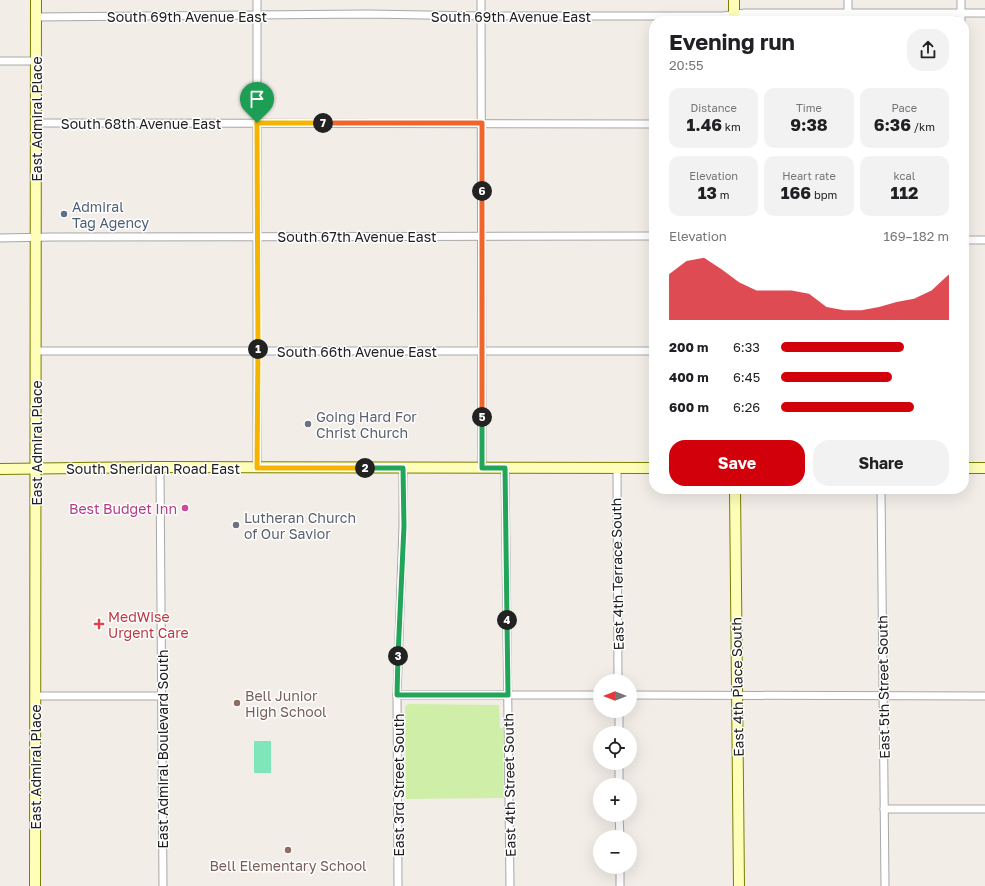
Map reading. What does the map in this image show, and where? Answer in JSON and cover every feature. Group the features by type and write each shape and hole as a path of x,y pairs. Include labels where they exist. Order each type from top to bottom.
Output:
{"main road":[{"name":"East Admiral Place","path":"35,886 36,0"},
{"path":"734,0 734,16"},
{"name":"South Sheridan Road East","path":"0,469 649,468"},
{"path":"969,468 985,468"},
{"name":"East 4th Place South","path":"735,494 739,886"}],"street":[{"path":"257,0 257,468"},
{"path":"481,0 482,468"},
{"path":"848,0 848,13"},
{"path":"961,0 961,13"},
{"name":"South 69th Avenue East","path":"738,16 745,13 985,13"},
{"name":"South 69th Avenue East","path":"36,16 257,16 368,14 480,16 723,16"},
{"path":"0,61 36,61"},
{"name":"South 68th Avenue East","path":"36,123 649,124"},
{"name":"South 67th Avenue East","path":"0,238 258,236 649,236"},
{"path":"969,240 985,240"},
{"name":"South 66th Avenue East","path":"36,351 649,351"},
{"name":"East Admiral Boulevard South","path":"160,468 163,886"},
{"name":"East 3rd Street South","path":"398,886 397,695 404,526 403,468"},
{"name":"East 4th Street South","path":"505,468 510,886"},
{"name":"East 4th Terrace South","path":"617,468 618,674"},
{"name":"East 5th Street South","path":"881,494 885,886"},
{"path":"397,695 593,696"},
{"path":"35,696 162,696"},
{"path":"637,696 985,696"},
{"path":"884,809 985,809"},
{"path":"620,874 620,886"}],"green space":[{"path":"406,705 499,705 500,728 503,728 504,798 406,799 405,708"},
{"path":"254,741 271,741 271,773 254,773"}],"place":[{"name":"Admiral Tag Agency","path":"64,214"},
{"name":"Going Hard For Christ Church","path":"308,424"},
{"name":"Best Budget Inn","path":"185,508"},
{"name":"Lutheran Church of Our Savior","path":"236,525"},
{"name":"MedWise Urgent Care","path":"99,624"},
{"name":"Bell Junior High School","path":"237,703"},
{"name":"Bell Elementary School","path":"288,850"}],"route":[{"path":"257,123 482,123 482,468 505,468 508,695 397,695 404,526 403,468 257,468 257,123"}]}
